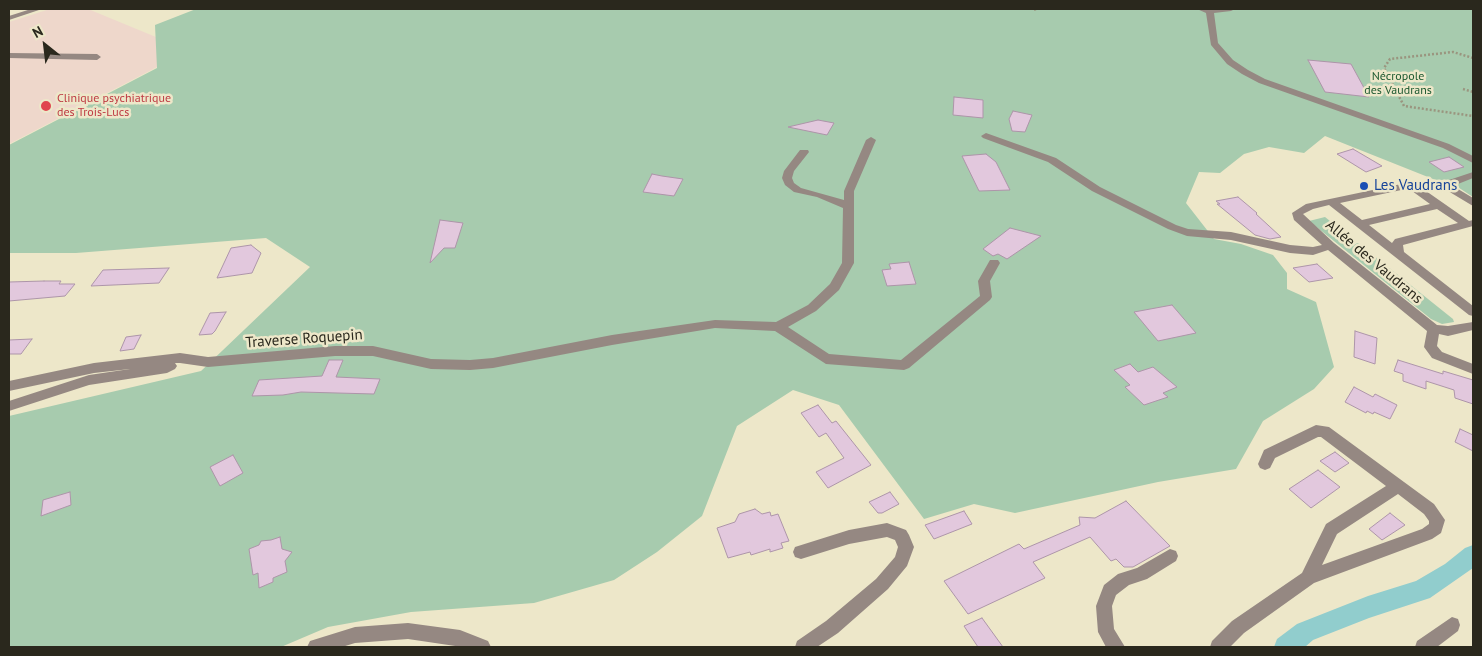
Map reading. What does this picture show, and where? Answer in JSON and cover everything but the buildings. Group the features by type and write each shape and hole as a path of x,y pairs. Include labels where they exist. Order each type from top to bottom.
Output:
{"street":[{"path":"9,18 38,9"},
{"path":"1231,9 1206,10 1214,43 1230,62 1246,72 1262,80 1446,146 1473,160"},
{"path":"9,55 97,57"},
{"path":"986,136 1052,160 1096,189 1172,227 1187,232 1231,236 1290,249 1313,251 1330,246"},
{"path":"871,140 849,191 848,264 835,287 812,308 778,327 826,359 904,365 986,296 984,281 994,263"},
{"path":"804,152 789,171 787,178 790,185 798,190 820,195 849,206"},
{"path":"1416,189 1445,185 1473,175"},
{"path":"1445,185 1473,203"},
{"path":"1332,202 1406,186 1416,189 1471,224"},
{"path":"1332,202 1473,312"},
{"name":"Allée des Vaudrans","path":"1332,202 1310,206 1297,214 1298,218 1434,329"},
{"path":"1360,224 1439,205"},
{"path":"1398,253 1396,244 1399,242 1471,224"},
{"name":"Traverse Roquepin","path":"9,386 94,368 180,358 208,362 356,350 373,351 431,364 470,365 715,324 778,327"},
{"path":"1473,326 1448,331 1434,329 1430,347 1437,355 1473,369"},
{"path":"9,406 89,380 167,368 180,358"},
{"path":"1218,647 1238,627 1308,578 1427,534 1436,528 1437,520 1429,509 1324,431 1316,432 1269,454 1265,464"},
{"path":"1308,578 1331,529 1398,486"},
{"path":"801,552 849,537 887,530 901,535 906,547 901,560 882,584 832,627 804,647"},
{"path":"1116,647 1106,632 1104,606 1110,590 1124,579 1141,574 1170,556"},
{"path":"1423,647 1452,625"},
{"path":"316,647 355,635 408,631 460,638 482,647"}],"path":[{"path":"1473,58 1453,52 1390,59 1384,68 1404,106 1473,116"},
{"path":"1464,89 1473,92"}],"shaded area":[{"name":"Clinique psychiatrique des Trois-Lucs","path":"50,9 88,9 185,49 157,67 9,144 9,22"}],"green space":[{"name":"Nécropole des Vaudrans","path":"196,9 1473,9 1473,197 1447,180 1438,181 1325,136 1304,153 1269,147 1244,154 1220,173 1199,172 1186,203 1214,239 1241,244 1273,255 1287,273 1287,289 1316,302 1334,367 1314,389 1263,421 1236,469 1158,482 1015,513 974,504 924,519 839,405 793,390 737,426 702,516 657,552 614,580 534,603 411,612 328,627 281,647 9,647 9,416 201,371 310,267 266,238 76,253 9,253 9,145 157,68 155,25"},
{"path":"1325,217 1355,241 1350,242 1353,245 1358,243 1453,319 1454,322 1442,324 1431,319 1309,221"}],"waterway":[{"path":"1286,647 1305,632 1368,607 1422,590 1453,571 1473,555"}],"place":[{"name":"Clinique psychiatrique des Trois-Lucs","path":"46,106"},
{"name":"Les Vaudrans","path":"1364,186"}]}
